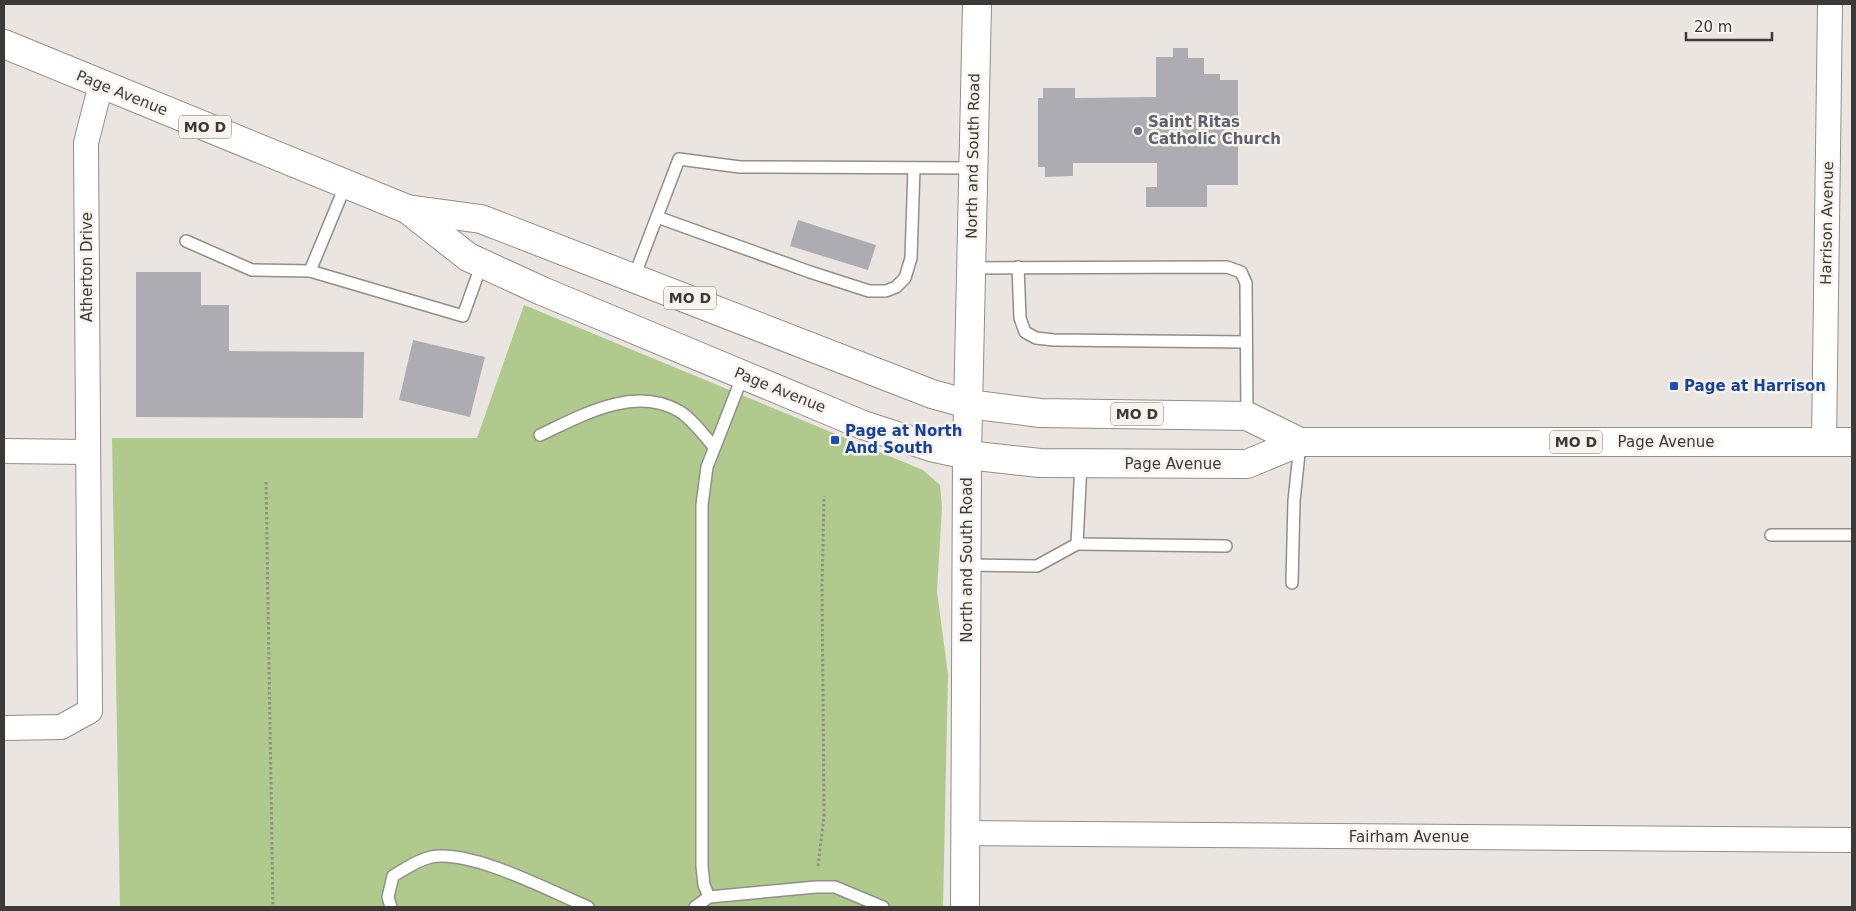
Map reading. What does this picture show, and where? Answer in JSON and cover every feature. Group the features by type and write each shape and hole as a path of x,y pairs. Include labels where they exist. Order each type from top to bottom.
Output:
{"main road":[{"name":"North and South Road","path":"964,907 967,455 977,4"},
{"name":"Page Avenue","path":"4,44 407,209 481,219 634,276 897,382 968,404 1040,413 1247,416 1300,442"},
{"name":"Page Avenue","path":"407,209 468,257 628,329 863,425 967,455 1040,463 1247,464 1300,442 1852,442"}],"street":[{"name":"Harrison Avenue","path":"1824,442 1830,4"},
{"name":"Atherton Drive","path":"4,728 61,727 90,711 86,143 101,84"},
{"path":"4,451 88,452"},
{"name":"Fairham Avenue","path":"965,833 1852,840"}],"lane":[{"path":"634,276 679,159 740,167 973,168"},
{"path":"657,217 869,291 886,291 896,287 905,278 911,258 914,168"},
{"path":"310,271 346,184"},
{"path":"186,241 252,270 310,271 463,316 482,263"},
{"path":"971,268 1227,268 1241,272 1246,283 1247,416"},
{"path":"1018,268 1020,318 1025,332 1036,338 1054,340 1246,342"},
{"path":"709,897 704,885 702,866 702,505 707,467 743,375"},
{"path":"540,435 595,410 617,403 639,402 662,405 679,412 714,446"},
{"path":"1292,583 1294,501 1300,442"},
{"path":"1077,544 1080,463"},
{"path":"1771,535 1852,535"},
{"path":"967,566 1037,566 1077,544 1226,546"},
{"path":"390,907 388,897 393,876 414,863 432,857 459,859 498,868 588,907"},
{"path":"695,907 709,897 816,887 835,887 883,907"}],"path":[{"path":"266,482 273,907"},
{"path":"816,887 824,816 822,586 824,496"}],"green space":[{"path":"524,305 923,470 940,485 942,507 937,591 948,675 943,907 120,907 112,438 477,438"}],"building":[{"name":"Saint Ritas Catholic Church","path":"1173,48 1188,48 1188,58 1204,58 1204,74 1220,74 1220,80 1238,80 1238,185 1207,185 1207,207 1146,207 1146,187 1157,187 1157,163 1073,163 1073,176 1045,177 1045,167 1038,167 1038,98 1043,98 1043,88 1075,88 1075,98 1156,97 1156,57 1173,57"},
{"path":"798,220 876,245 868,270 790,246"},
{"path":"136,272 201,272 201,305 229,305 229,351 364,352 363,418 136,417"},
{"path":"413,340 485,357 470,417 399,400"}],"place":[{"name":"Saint Ritas Catholic Church","path":"1138,131"},
{"name":"Page at Harrison","path":"1674,386"},
{"name":"Page at North And South","path":"835,440"}]}
